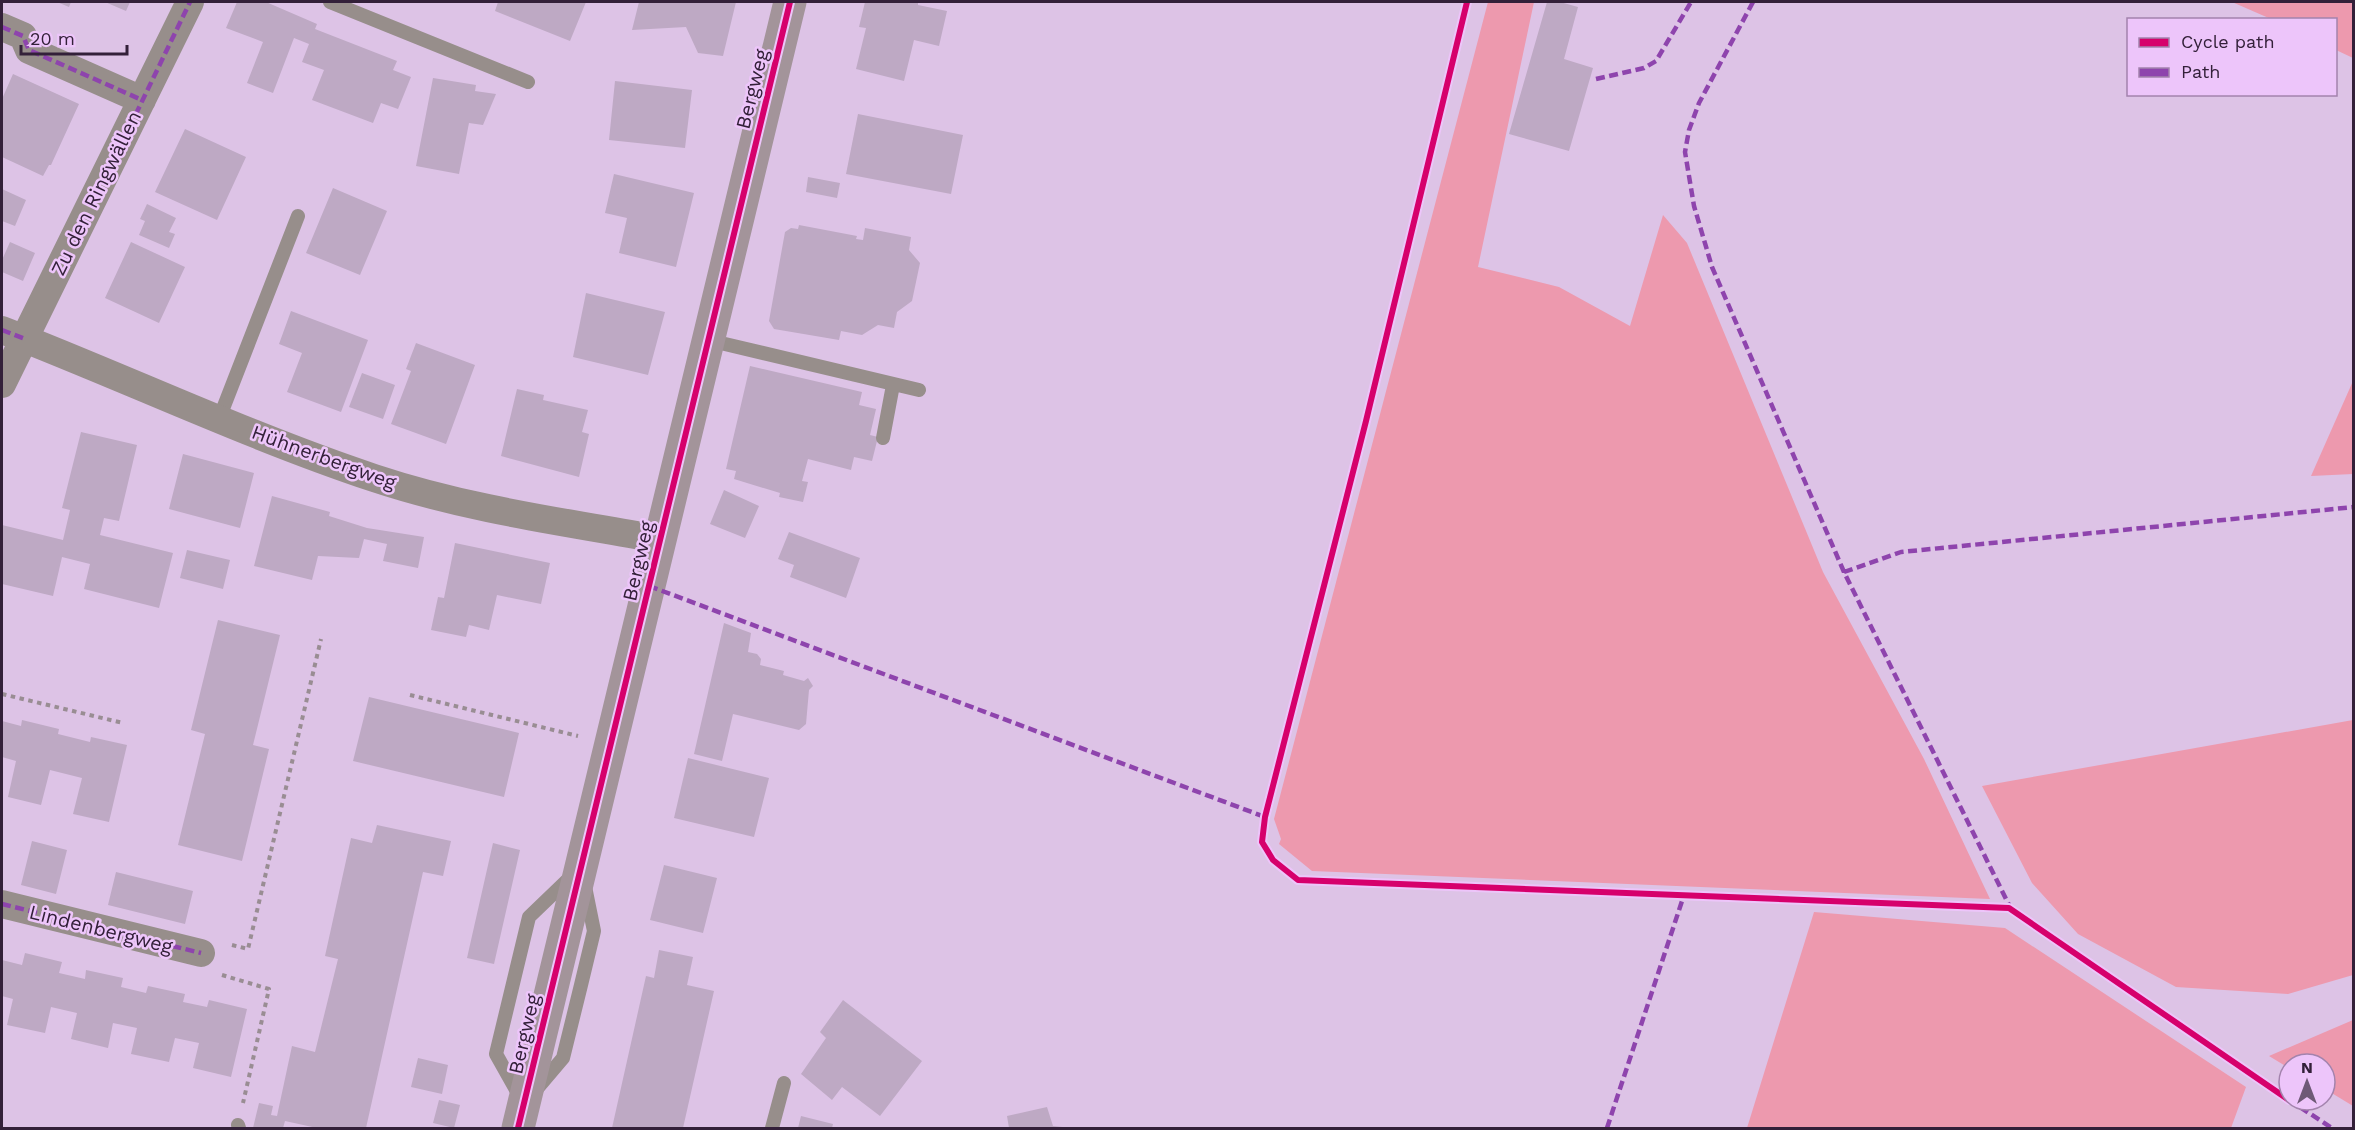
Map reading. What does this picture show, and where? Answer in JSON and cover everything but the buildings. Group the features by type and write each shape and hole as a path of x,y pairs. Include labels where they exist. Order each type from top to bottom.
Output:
{"street":[{"name":"Zu den Ringwällen","path":"2,384 13,335 142,100 190,2"},
{"name":"Bergweg","path":"521,1116 790,2"},
{"path":"2,27 23,36 29,50 142,100"},
{"name":"Hühnerbergweg","path":"13,335 219,419 374,478 495,510 659,539"},
{"name":"Lindenbergweg","path":"2,904 201,953"}],"lane":[{"path":"330,2 528,82"},
{"path":"219,419 298,216"},
{"path":"708,340 919,390"},
{"path":"883,438 893,385"},
{"path":"772,1128 784,1083"}],"path":[{"path":"239,1127 269,989 225,978 201,953 224,943 248,949 321,639"},
{"path":"2,694 123,723"},
{"path":"410,695 611,744"}],"shaded area":[{"path":"1488,2 1534,2 1478,267 1559,287 1630,326 1663,215 1687,243 1823,572 1924,759 1990,899 1312,871 1279,844 1281,839 1274,819"},
{"path":"2232,2 2353,2 2353,58 2337,50 2337,18 2269,18"},
{"path":"2353,381 2353,474 2311,476"},
{"path":"2353,720 2353,975 2288,994 2176,987 2078,934 2032,883 1982,786"},
{"path":"1814,912 2005,928 2246,1087 2231,1128 1747,1128"},
{"path":"2353,1020 2353,1106 2337,1096 2337,1052 2278,1052"},
{"path":"2277,1053 2277,1061 2269,1056"}],"marked path":[{"path":"118,151 190,2"},
{"path":"1596,79 1644,68 1656,61 1691,2"},
{"path":"1753,2 1699,103 1689,130 1685,152 1694,206 1712,267 1844,572 2011,909"},
{"path":"2,27 23,36 29,50 142,100"},
{"path":"2,330 25,339"},
{"path":"1844,572 1901,552 2354,507"},
{"path":"649,586 1265,817"},
{"path":"1607,1128 1684,895"},
{"path":"2,904 201,953"},
{"path":"2307,1112 2332,1128"}],"cycle path":[{"path":"518,1128 790,2"},
{"path":"1467,2 1366,421 1265,817 1262,842 1273,860 1298,880 2009,908 2277,1092"}]}
